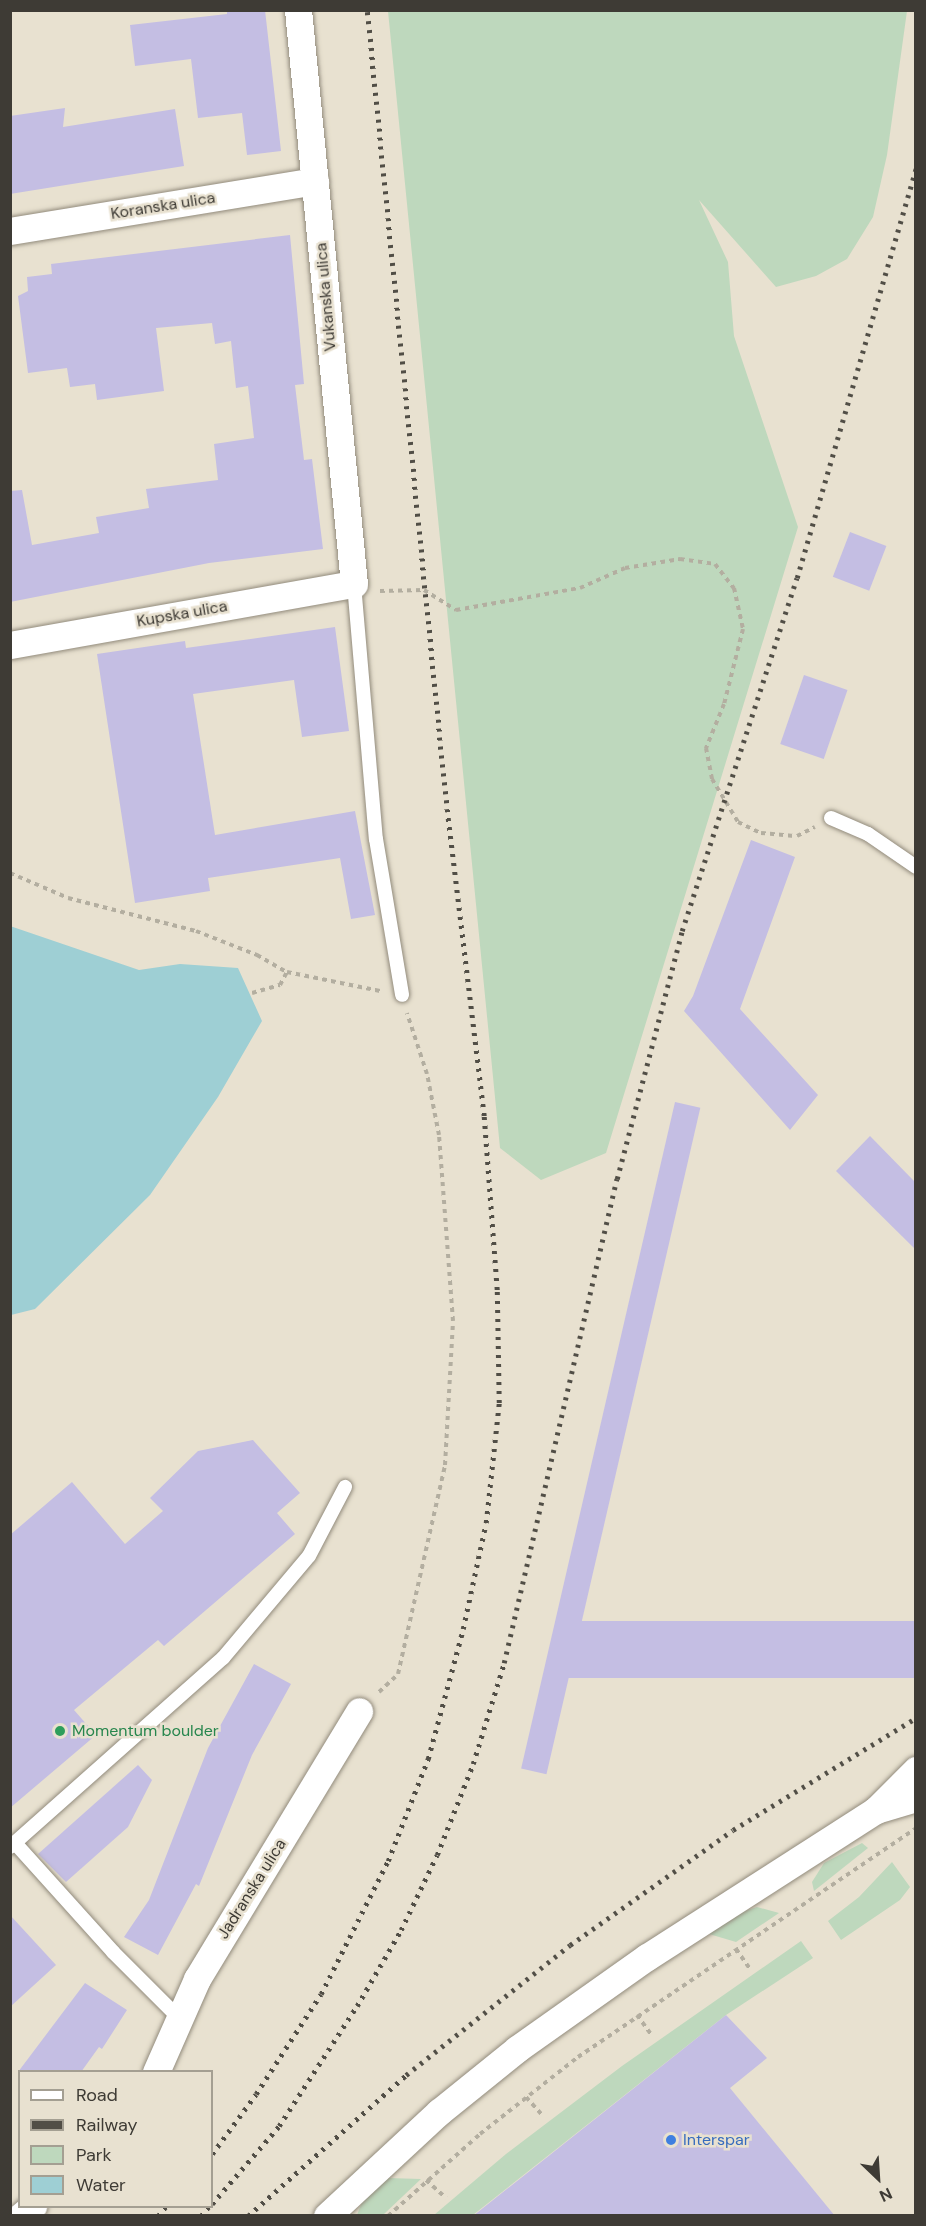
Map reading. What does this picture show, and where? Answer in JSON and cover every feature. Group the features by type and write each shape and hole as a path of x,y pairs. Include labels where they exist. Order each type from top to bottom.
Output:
{"street":[{"name":"Vukanska ulica","path":"298,10 354,584"},
{"name":"Koranska ulica","path":"10,231 315,181"},
{"name":"Kupska ulica","path":"10,645 354,584"},
{"name":"Jadranska ulica","path":"157,2070 197,1979 359,1711"},
{"path":"327,2216 439,2112 517,2049 656,1951 876,1810 915,1770"},
{"path":"876,1810 915,1798"}],"lane":[{"path":"354,584 376,839 402,995"},
{"path":"831,818 868,834 915,867"},
{"path":"179,2019 13,1845 223,1658 309,1556 345,1487"}],"path":[{"path":"354,584 387,593 423,590 456,610 580,588 625,568 680,560 715,564 734,588 743,629 724,704 706,748 712,779 738,822 761,833 797,836 831,818"},
{"path":"10,873 78,902 196,931 257,955 287,972 402,995 427,1074 446,1196 453,1321 445,1465 398,1674 359,1711"},
{"path":"252,993 280,985 287,972"},
{"path":"388,2216 426,2180 526,2097 637,2015 915,1829"},
{"path":"736,1949 750,1970"},
{"path":"637,2015 652,2036"},
{"path":"526,2097 543,2116"},
{"path":"426,2180 446,2198"}],"green space":[{"path":"388,11 907,11 887,155 873,217 847,259 816,276 776,287 699,200 728,262 734,336 798,527 606,1153 541,1180 500,1148"},
{"path":"862,1843 868,1848 814,1891 812,1882 824,1863"},
{"path":"892,1862 910,1887 900,1900 841,1940 828,1921 859,1897"},
{"path":"757,1907 779,1913 736,1942 709,1934 742,1912"},
{"path":"801,1941 813,1958 726,2015 473,2215 434,2215 506,2154 622,2066"},
{"path":"388,2178 421,2179 383,2215 357,2215 362,2202"}],"water":[{"path":"10,926 139,970 180,964 238,968 262,1021 218,1097 150,1195 35,1309 11,1315"}],"building":[{"path":"227,10 265,10 281,151 247,155 242,113 198,118 191,59 135,66 130,25 227,14"},
{"path":"65,108 63,127 175,109 184,166 10,194 10,116"},
{"path":"290,235 304,384 295,385 304,460 312,459 323,549 209,563 10,602 10,491 22,490 32,545 99,533 96,517 149,508 146,489 218,480 214,444 254,438 248,386 236,388 231,341 215,344 212,323 156,328 164,391 97,400 95,384 70,387 67,368 28,373 18,296 28,291 27,277 52,274 51,264"},
{"path":"850,532 886,546 869,591 833,577"},
{"path":"335,627 349,731 302,737 294,680 193,694 215,835 355,811 375,915 351,919 340,858 208,878 210,891 135,903 97,654 185,641 186,648"},
{"path":"804,675 847,690 824,759 780,744"},
{"path":"751,840 795,857 740,1009 818,1095 790,1130 684,1011 693,996"},
{"path":"675,1102 700,1108 546,1774 521,1768"},
{"path":"870,1136 915,1182 915,1249 836,1171"},
{"path":"253,1440 300,1493 277,1513 295,1534 164,1646 158,1640 74,1710 96,1735 10,1808 10,1535 72,1482 125,1544 163,1511 150,1498 198,1451"},
{"path":"557,1621 915,1621 915,1678 557,1678"},
{"path":"254,1664 291,1684 252,1755 199,1886 196,1884 158,1955 124,1937 149,1900 208,1748"},
{"path":"138,1765 152,1780 128,1827 66,1882 38,1854"},
{"path":"10,1915 56,1965 10,2007"},
{"path":"85,1983 127,2010 102,2049 99,2047 82,2070 20,2070"},
{"name":"Interspar","path":"726,2015 767,2058 730,2088 835,2216 473,2216"}],"railway":[{"path":"213,2153 256,2094 321,1994 388,1861 428,1759 463,1629 486,1523 499,1403 497,1290 484,1116 447,812 367,10"},
{"path":"213,2203 279,2126 357,2006 401,1930 437,1855 473,1764 504,1663 617,1179 682,931 797,578 916,169"},
{"path":"248,2216 406,2075 570,1945 733,1830 916,1718"},
{"path":"158,2216 164,2208"},
{"path":"201,2216 207,2208"}],"place":[{"name":"Momentum boulder","path":"60,1731"},
{"name":"Interspar","path":"671,2140"}]}
